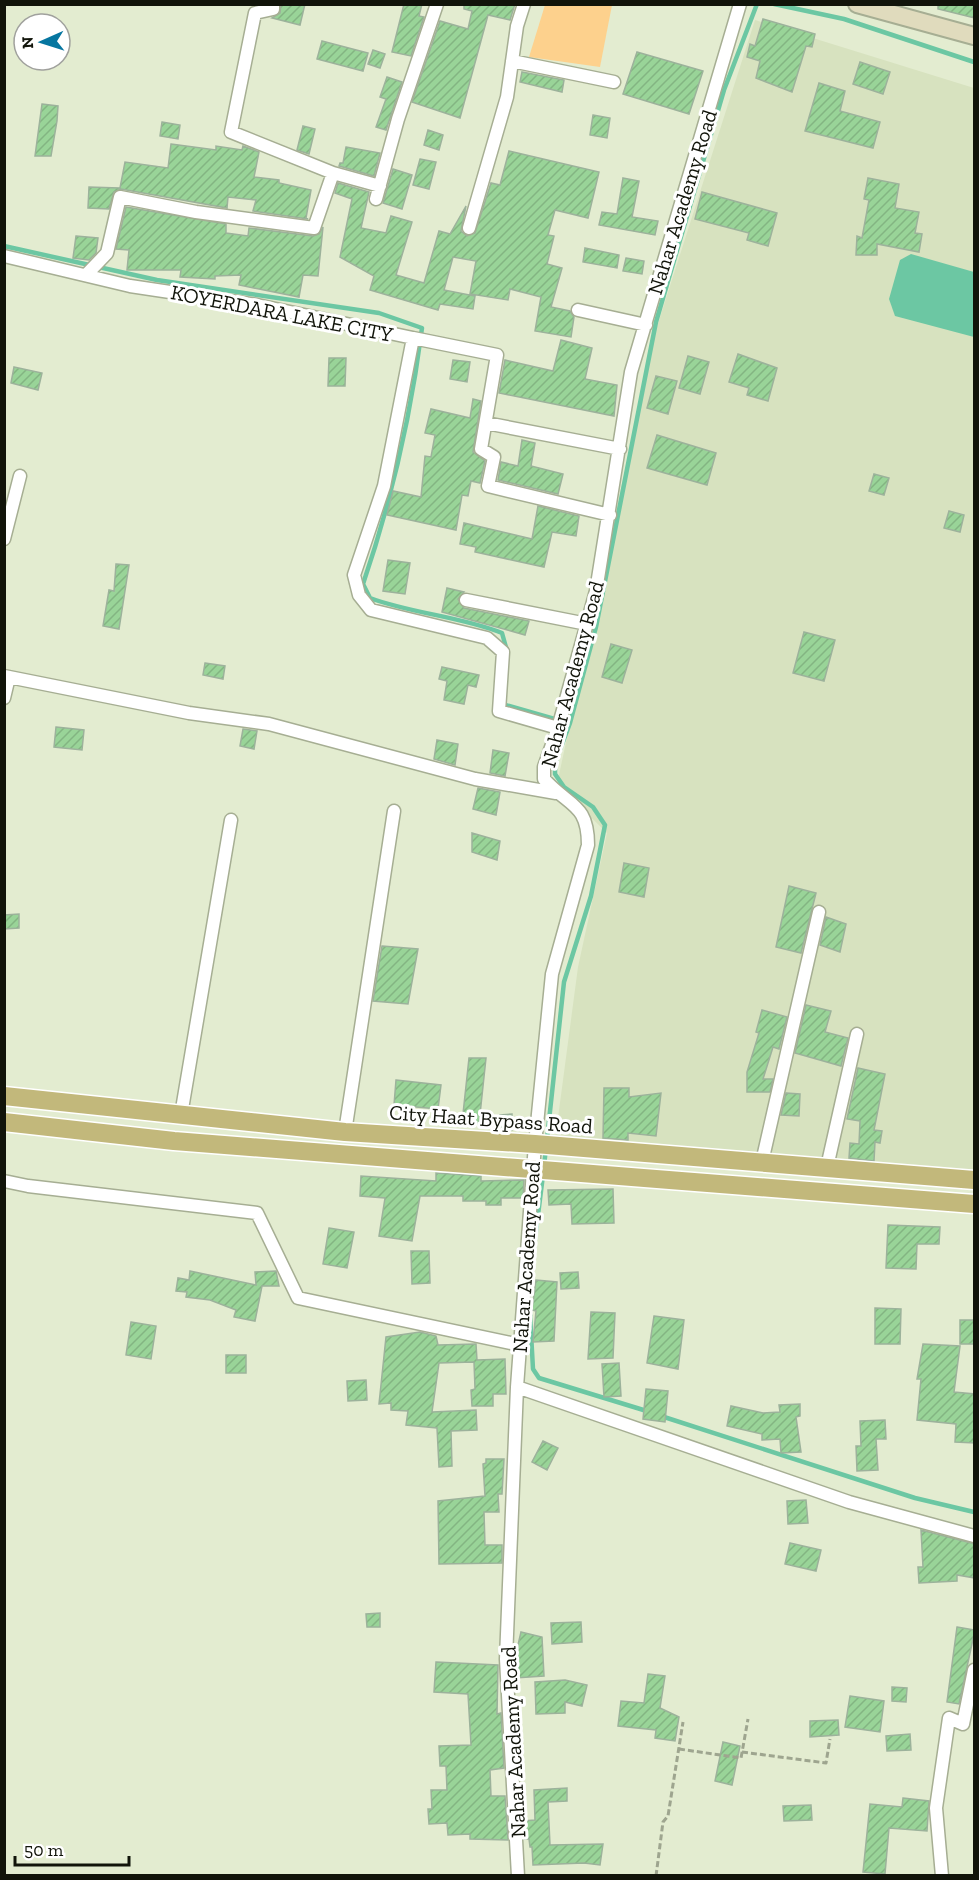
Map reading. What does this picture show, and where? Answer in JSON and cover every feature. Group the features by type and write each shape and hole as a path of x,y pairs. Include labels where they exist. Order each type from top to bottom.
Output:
{"main road":[{"name":"City Haat Bypass Road","path":"4,1096 345,1132 535,1144 975,1180"},
{"path":"4,1122 174,1141 975,1204"}],"street":[{"path":"273,4 273,9 255,13 231,132 378,193 398,119 437,4"},
{"path":"469,228 507,97 517,26 524,4"},
{"name":"Nahar Academy Road","path":"518,1875 506,1659 517,1387 535,1144 552,974 591,846 588,825 579,809 556,793 544,779 544,767 558,728 597,591 631,372 740,4"},
{"path":"856,4 888,8 975,36"},
{"path":"512,61 614,81"},
{"path":"86,275 107,253 120,197 196,212 314,228 333,173"},
{"name":"KOYERDARA LAKE CITY","path":"4,256 130,286 317,317 413,338 384,486 354,575 359,595 371,610 487,638 503,652 499,711 558,728"},
{"path":"578,310 646,325"},
{"path":"413,338 497,355 481,449 494,456 488,486 610,515"},
{"path":"486,423 620,448"},
{"path":"4,539 20,476"},
{"path":"466,600 587,624"},
{"path":"4,698 7,677 189,713 269,724 475,779 556,793"},
{"path":"345,1132 394,811"},
{"path":"181,1115 231,820"},
{"path":"762,1162 819,912"},
{"path":"827,1167 857,1034"},
{"path":"4,1180 28,1186 257,1213 298,1299 520,1345"},
{"path":"517,1387 849,1502 975,1536"},
{"path":"942,1875 936,1808 941,1758 949,1718 963,1724 975,1670"}],"path":[{"path":"679,1749 741,1758 748,1719"},
{"path":"656,1875 663,1822 668,1816 683,1722"},
{"path":"742,1752 826,1763 830,1738"}],"shaded area":[{"path":"545,5 612,5 600,67 529,57"},
{"path":"755,20 974,88 974,1181 554,1148 578,967 607,833 557,784 654,336"},
{"path":"911,254 974,272 974,337 895,316 889,299 900,260"}],"building":[{"path":"281,4 305,4 300,25 272,18 280,13"},
{"path":"404,4 422,4 419,16 424,17 411,56 392,52"},
{"path":"464,4 515,4 510,20 488,15 460,118 412,102 440,21 468,29 472,11 464,9"},
{"path":"938,4 975,4 975,18 938,9"},
{"path":"763,19 815,34 812,47 806,46 792,92 756,78 760,61 747,57 750,44 755,46"},
{"path":"322,41 368,53 363,71 317,59"},
{"path":"373,50 385,54 380,68 368,64"},
{"path":"637,52 703,71 689,114 623,94"},
{"path":"860,62 890,72 883,94 853,84"},
{"path":"522,72 564,80 562,92 520,82"},
{"path":"387,77 402,82 386,130 376,127 386,99 380,97"},
{"path":"819,83 845,91 840,111 880,122 873,148 805,131"},
{"path":"42,104 58,106 51,156 35,156"},
{"path":"593,115 610,118 607,138 590,135"},
{"path":"162,122 180,125 178,139 160,136"},
{"path":"303,126 315,129 309,154 297,150"},
{"path":"428,130 443,135 439,150 424,145"},
{"path":"171,144 216,150 216,146 242,150 243,146 259,152 254,177 279,180 279,183 311,190 306,218 308,219 253,211 256,200 228,197 227,208 121,189 114,192 109,209 88,208 89,187 120,188 125,162 168,168"},
{"path":"346,147 380,153 374,176 339,166 343,163"},
{"path":"509,151 599,172 588,218 555,210 548,235 554,236 547,264 562,268 551,307 570,311 574,317 571,337 535,331 541,297 510,289 508,300 470,294 476,261 453,257 444,290 475,296 473,309 440,304 438,310 370,290 374,276 340,257 352,199 335,193 338,183 369,192 361,228 386,233 391,216 412,222 396,275 424,283 439,231 450,234 466,206 461,231 467,236 475,233 491,183 500,185"},
{"path":"420,159 436,162 429,189 413,185"},
{"path":"393,169 412,175 402,209 383,203"},
{"path":"623,178 639,181 632,217 658,221 655,235 599,225 602,212 617,214"},
{"path":"868,178 899,184 895,208 919,212 915,233 922,234 919,252 877,244 877,255 856,255 857,236 862,238 869,200 864,199"},
{"path":"702,192 777,213 768,246 747,240 749,233 695,219"},
{"path":"126,207 226,224 226,233 248,236 249,228 313,236 319,234 323,227 318,276 303,275 299,297 239,285 241,275 215,276 215,279 180,277 181,270 127,270 129,250 116,249"},
{"path":"76,236 98,238 96,253 89,260 73,258"},
{"path":"585,248 619,255 617,268 583,262"},
{"path":"626,258 644,261 642,274 623,271"},
{"path":"561,340 592,348 585,379 617,385 614,416 499,393 505,360 553,371"},
{"path":"738,354 777,368 768,401 747,395 749,388 729,382"},
{"path":"688,356 709,362 700,394 679,388"},
{"path":"329,358 346,358 345,386 328,386"},
{"path":"453,360 470,362 467,382 450,379"},
{"path":"14,367 42,373 38,390 11,383"},
{"path":"656,376 677,381 668,414 647,408"},
{"path":"473,399 481,401 473,452 485,461 480,483 471,481 468,496 462,495 456,530 387,515 393,491 421,497 425,456 431,457 435,435 425,433 431,409 470,418"},
{"path":"657,435 716,453 707,485 647,468"},
{"path":"522,440 535,443 531,466 563,474 558,494 498,480 501,462 518,466"},
{"path":"874,474 889,478 884,495 869,491"},
{"path":"538,506 579,516 576,536 552,532 544,567 475,552 476,547 460,544 464,523 532,539"},
{"path":"949,511 964,515 960,532 944,528"},
{"path":"388,560 410,563 405,594 383,591"},
{"path":"116,564 129,565 119,629 103,626 109,590 114,591"},
{"path":"447,588 464,592 458,599 464,608 529,621 525,635 442,612"},
{"path":"804,632 835,640 824,681 793,673"},
{"path":"611,644 632,650 622,683 602,677"},
{"path":"205,663 225,666 223,679 203,675"},
{"path":"442,667 479,675 476,687 468,685 464,704 444,700 447,681 439,679"},
{"path":"56,727 84,730 82,750 54,747"},
{"path":"243,729 257,731 254,749 240,746"},
{"path":"437,740 458,744 455,765 434,759"},
{"path":"493,750 509,753 505,776 490,773"},
{"path":"478,788 500,792 496,815 473,809"},
{"path":"472,833 500,841 497,860 472,852"},
{"path":"624,863 649,868 644,897 619,892"},
{"path":"789,886 816,893 801,953 776,947"},
{"path":"19,914 19,928 4,929 4,915"},
{"path":"826,917 846,924 840,952 820,945"},
{"path":"382,946 418,949 408,1004 373,1001"},
{"path":"806,1005 831,1011 825,1032 848,1038 841,1066 795,1053"},
{"path":"762,1010 787,1017 779,1049 773,1047 763,1079 773,1079 770,1092 747,1092 747,1072 759,1033 756,1032"},
{"path":"469,1058 486,1058 479,1124 462,1123"},
{"path":"858,1068 885,1074 874,1130 882,1131 880,1143 875,1142 874,1161 849,1158 850,1143 859,1144 860,1121 847,1119"},
{"path":"396,1080 441,1085 438,1109 394,1105"},
{"path":"604,1088 629,1088 629,1097 661,1093 656,1136 628,1133 628,1140 603,1138"},
{"path":"786,1093 800,1094 799,1116 781,1115"},
{"path":"512,1114 512,1130 500,1130 500,1115"},
{"path":"436,1173 481,1176 481,1181 524,1180 523,1198 501,1198 501,1205 486,1205 486,1201 463,1201 463,1196 420,1196 412,1241 379,1236 385,1198 360,1196 361,1176 436,1181"},
{"path":"613,1189 614,1223 572,1224 571,1204 549,1205 548,1190"},
{"path":"888,1225 940,1227 939,1244 917,1244 916,1269 886,1268"},
{"path":"329,1228 354,1232 347,1268 323,1264"},
{"path":"411,1251 429,1251 430,1283 412,1284"},
{"path":"190,1271 256,1285 255,1272 276,1271 279,1286 262,1286 255,1321 234,1317 236,1310 210,1300 186,1297 187,1292 176,1291 178,1278 189,1280"},
{"path":"578,1272 579,1288 561,1289 560,1273"},
{"path":"536,1280 557,1282 554,1341 533,1342 536,1311 532,1310"},
{"path":"875,1308 901,1309 900,1344 875,1344"},
{"path":"591,1312 615,1313 613,1358 588,1359"},
{"path":"654,1316 684,1320 678,1369 647,1363"},
{"path":"960,1320 975,1320 975,1344 960,1344"},
{"path":"131,1322 156,1326 151,1359 126,1355"},
{"path":"420,1332 436,1336 438,1345 476,1344 477,1360 505,1359 506,1394 493,1394 493,1406 472,1406 471,1390 475,1389 474,1362 439,1363 432,1412 476,1410 477,1430 451,1431 452,1466 439,1467 437,1428 406,1425 408,1411 391,1410 391,1403 379,1404 386,1337"},
{"path":"923,1344 960,1346 954,1392 975,1394 975,1443 955,1442 956,1424 917,1420 921,1379 917,1379"},
{"path":"226,1355 246,1355 246,1373 226,1373"},
{"path":"619,1363 621,1396 604,1397 602,1364"},
{"path":"366,1380 367,1400 348,1401 347,1381"},
{"path":"646,1389 668,1391 665,1422 643,1419"},
{"path":"800,1404 800,1416 796,1417 801,1452 781,1453 780,1439 762,1440 762,1434 727,1426 731,1406 763,1413 780,1412 779,1405"},
{"path":"885,1420 886,1439 876,1439 878,1470 857,1471 856,1446 861,1446 860,1421"},
{"path":"543,1441 558,1448 547,1470 532,1462"},
{"path":"486,1459 504,1459 502,1494 498,1494 499,1512 484,1512 485,1545 502,1545 502,1563 439,1564 438,1501 485,1496 483,1464 486,1463"},
{"path":"806,1500 808,1523 788,1524 787,1501"},
{"path":"921,1530 975,1544 975,1578 957,1575 957,1581 919,1583 918,1567 923,1567"},
{"path":"790,1543 821,1550 816,1571 785,1564"},
{"path":"380,1613 380,1627 367,1627 366,1614"},
{"path":"581,1622 582,1642 552,1644 551,1623"},
{"path":"957,1627 975,1630 959,1704 947,1702"},
{"path":"521,1632 542,1637 544,1676 515,1678 514,1662"},
{"path":"436,1662 498,1665 497,1714 501,1713 504,1768 490,1770 491,1796 505,1796 508,1840 470,1839 470,1834 448,1835 447,1823 429,1824 428,1809 432,1809 431,1790 447,1790 446,1766 440,1766 439,1746 471,1745 468,1694 434,1692"},
{"path":"648,1674 665,1676 660,1708 679,1717 675,1741 655,1738 656,1730 618,1726 621,1701 644,1703"},
{"path":"565,1680 587,1685 582,1706 565,1702 565,1713 536,1714 535,1682"},
{"path":"892,1687 907,1688 906,1702 892,1701"},
{"path":"850,1696 884,1701 880,1732 845,1727"},
{"path":"838,1720 839,1735 810,1737 810,1721"},
{"path":"910,1734 911,1750 887,1751 886,1736"},
{"path":"723,1742 740,1746 732,1785 715,1781"},
{"path":"567,1788 567,1801 548,1802 550,1845 603,1844 600,1865 584,1863 533,1865 532,1847 530,1847 529,1839 524,1839 523,1821 535,1820 534,1790"},
{"path":"903,1798 929,1801 927,1831 889,1828 885,1874 863,1872 870,1804 902,1807"},
{"path":"811,1805 812,1820 784,1821 783,1806"}],"waterway":[{"path":"547,1139 564,982 591,896 605,825 593,807 564,787 555,774 555,763 570,723 596,627 656,322 724,90 757,4"},
{"path":"774,4 844,19 974,62"},
{"path":"4,246 157,280 379,313 422,328 399,458 363,584 370,598 502,633 507,651"},
{"path":"503,702 502,704 558,720"},
{"path":"544,1166 546,1148"},
{"path":"531,1271 543,1175"},
{"path":"529,1297 533,1369 539,1378 650,1412"},
{"path":"661,1416 915,1498 974,1512"}]}
